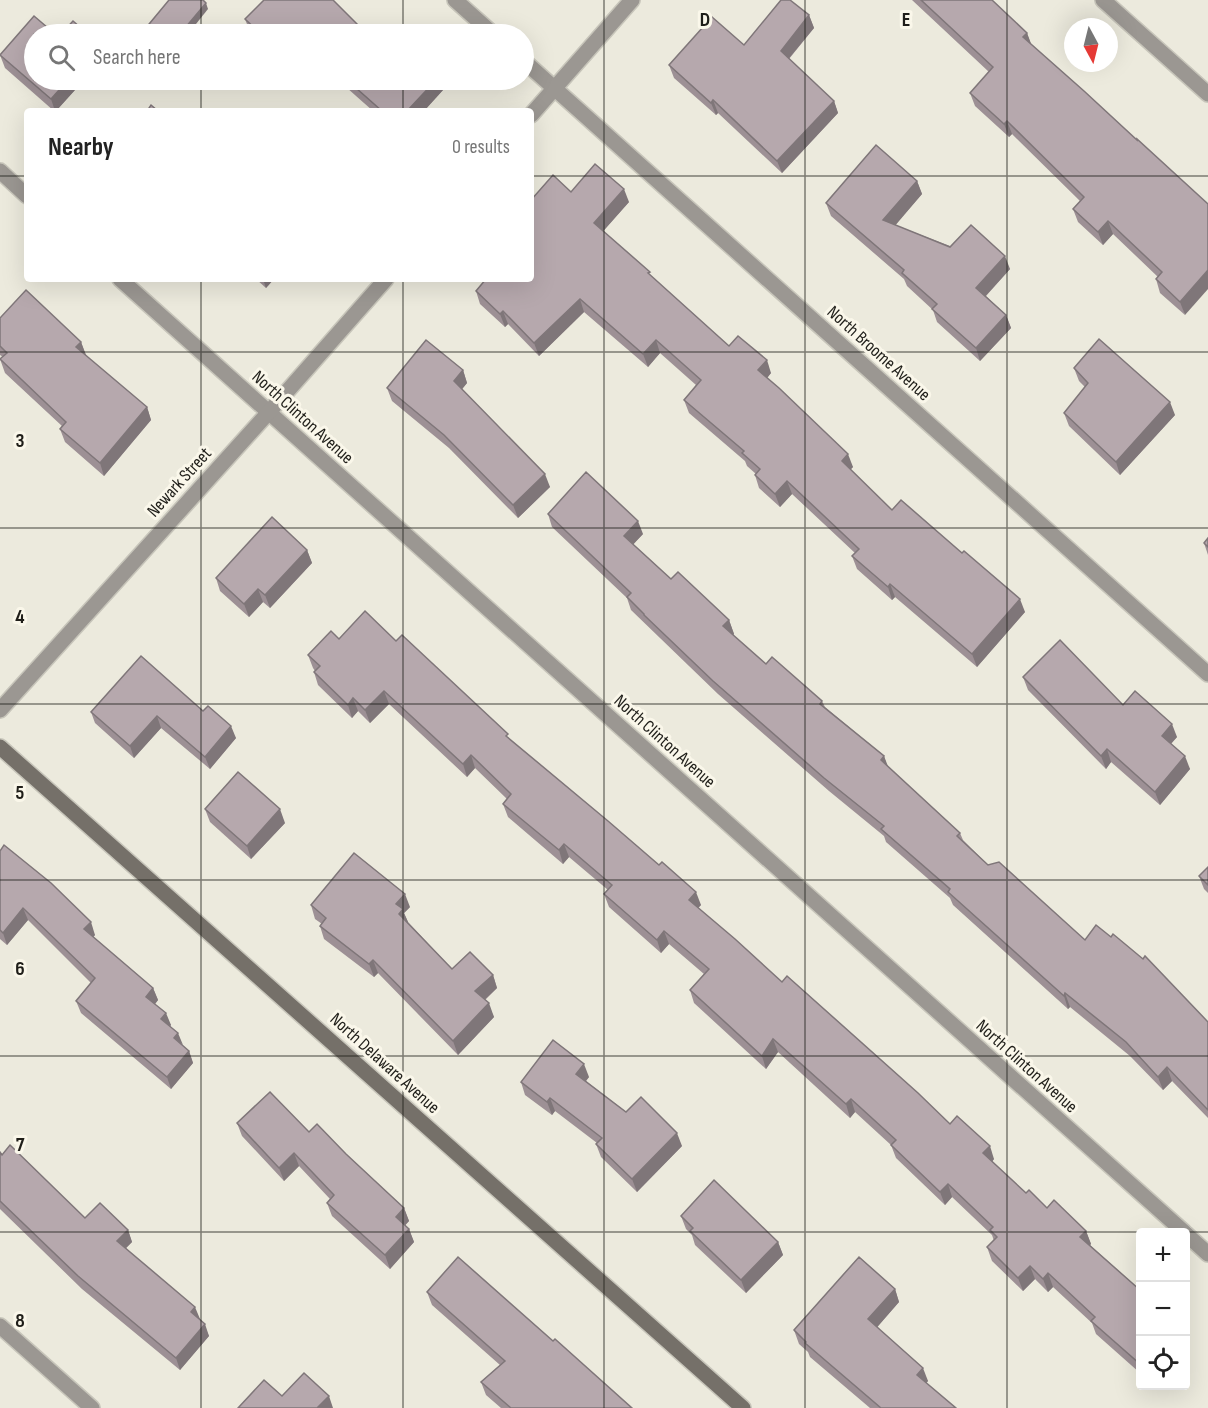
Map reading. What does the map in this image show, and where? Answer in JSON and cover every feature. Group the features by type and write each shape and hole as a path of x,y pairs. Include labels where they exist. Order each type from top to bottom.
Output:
{"street":[{"path":"455,0 482,24"},
{"path":"534,112 632,0"},
{"path":"1103,0 1208,94"},
{"name":"North Broome Avenue","path":"534,71 1208,674"},
{"path":"0,171 24,193"},
{"name":"North Clinton Avenue","path":"123,282 1179,1228"},
{"name":"Newark Street","path":"0,710 383,282"},
{"name":"North Delaware Avenue","path":"0,747 743,1408"},
{"name":"North Clinton Avenue","path":"1190,1238 1208,1254"},
{"path":"0,1326 92,1408"}],"building":[{"path":"169,0 203,0 206,3 188,24 149,24"},
{"path":"264,0 333,0 357,24 250,24 245,19"},
{"path":"781,0 790,0 809,15 781,51 834,101 777,161 713,100 711,103 669,65 712,17 744,45"},
{"path":"921,0 992,0 1027,33 1023,37 1208,204 1208,270 1180,302 1156,279 1162,272 1108,221 1098,232 1073,209 1084,197 1007,121 1004,124 970,93 993,67"},
{"path":"34,16 43,24 27,24"},
{"path":"24,27 24,76 0,55"},
{"path":"41,90 59,90 51,99"},
{"path":"358,90 427,90 410,108 379,108"},
{"path":"876,145 917,181 883,220 950,247 971,225 1005,256 976,288 1006,315 976,348 932,309 937,304 902,273 904,270 826,203"},
{"path":"595,164 624,189 594,223 729,346 738,336 767,360 758,370 848,454 842,461 892,510 901,500 1020,599 972,654 890,584 888,587 852,556 859,549 787,481 775,494 755,475 760,469 742,453 744,451 684,400 701,380 656,340 643,354 580,299 534,343 503,311 500,314 476,291 484,282 534,282 534,197 553,175 571,192"},
{"path":"26,290 81,342 76,347 147,407 100,463 60,429 66,422 0,359 7,353 0,346 0,318"},
{"path":"1099,339 1170,402 1116,462 1064,413 1088,383 1074,368"},
{"path":"426,340 463,370 454,381 545,474 513,505 444,435 387,388"},
{"path":"586,472 638,521 624,536 671,579 678,572 729,620 723,626 766,664 772,657 822,701 820,704 884,756 881,760 960,833 957,836 988,865 999,862 1085,940 1096,925 1111,937 1113,934 1143,959 1145,956 1208,1022 1208,1110 1167,1067 1158,1077 1126,1042 1065,993 1064,996 948,892 950,889 881,829 884,826 824,778 713,681 644,615 627,597 631,593 548,514"},
{"path":"272,517 307,550 265,595 258,589 244,604 216,578"},
{"path":"365,611 396,641 402,635 508,734 506,736 659,865 662,862 696,892 689,900 782,982 787,976 950,1124 957,1116 990,1146 983,1153 1026,1193 1029,1190 1047,1208 1054,1200 1086,1231 1080,1237 1136,1286 1136,1360 1091,1321 1095,1317 1048,1273 1043,1279 1030,1266 1018,1278 987,1247 997,1237 990,1230 993,1227 948,1184 940,1192 891,1145 896,1140 851,1099 846,1104 773,1039 762,1056 690,990 709,969 664,931 657,940 604,894 612,885 564,844 559,850 503,804 511,794 471,755 463,764 384,691 365,710 353,698 348,705 314,672 320,666 308,655 331,631 339,639"},
{"path":"1060,640 1123,705 1135,691 1172,724 1162,736 1185,756 1155,792 1107,749 1101,756 1023,677"},
{"path":"141,656 203,711 208,706 231,726 205,757 157,716 130,746 91,712"},
{"path":"238,772 280,809 247,846 205,809"},
{"path":"4,845 51,883 91,922 84,929 153,988 146,997 166,1013 161,1019 178,1033 174,1038 189,1051 167,1077 76,1001 95,978 23,908 3,933 0,930 0,851"},
{"path":"354,853 405,894 396,904 403,909 399,914 452,969 470,952 493,975 475,991 489,1003 453,1041 373,960 369,964 320,926 326,918 311,905"},
{"path":"1208,867 1208,885 1199,876"},
{"path":"553,1040 584,1064 576,1074 626,1112 641,1097 677,1133 632,1179 596,1144 602,1138 550,1098 547,1102 521,1082"},
{"path":"270,1092 309,1132 317,1124 404,1208 396,1217 409,1229 385,1255 327,1203 334,1195 294,1153 279,1168 237,1123"},
{"path":"10,1145 85,1218 100,1203 128,1230 117,1241 195,1307 191,1312 205,1324 176,1358 78,1276 0,1201 0,1152 2,1155"},
{"path":"714,1180 778,1242 741,1280 690,1231 693,1228 681,1216"},
{"path":"458,1257 632,1408 511,1408 481,1382 505,1361 427,1292"},
{"path":"859,1257 895,1289 868,1319 923,1368 917,1375 956,1408 881,1408 805,1343 794,1330"},
{"path":"304,1373 329,1396 317,1408 238,1408 264,1380 282,1396"}]}
